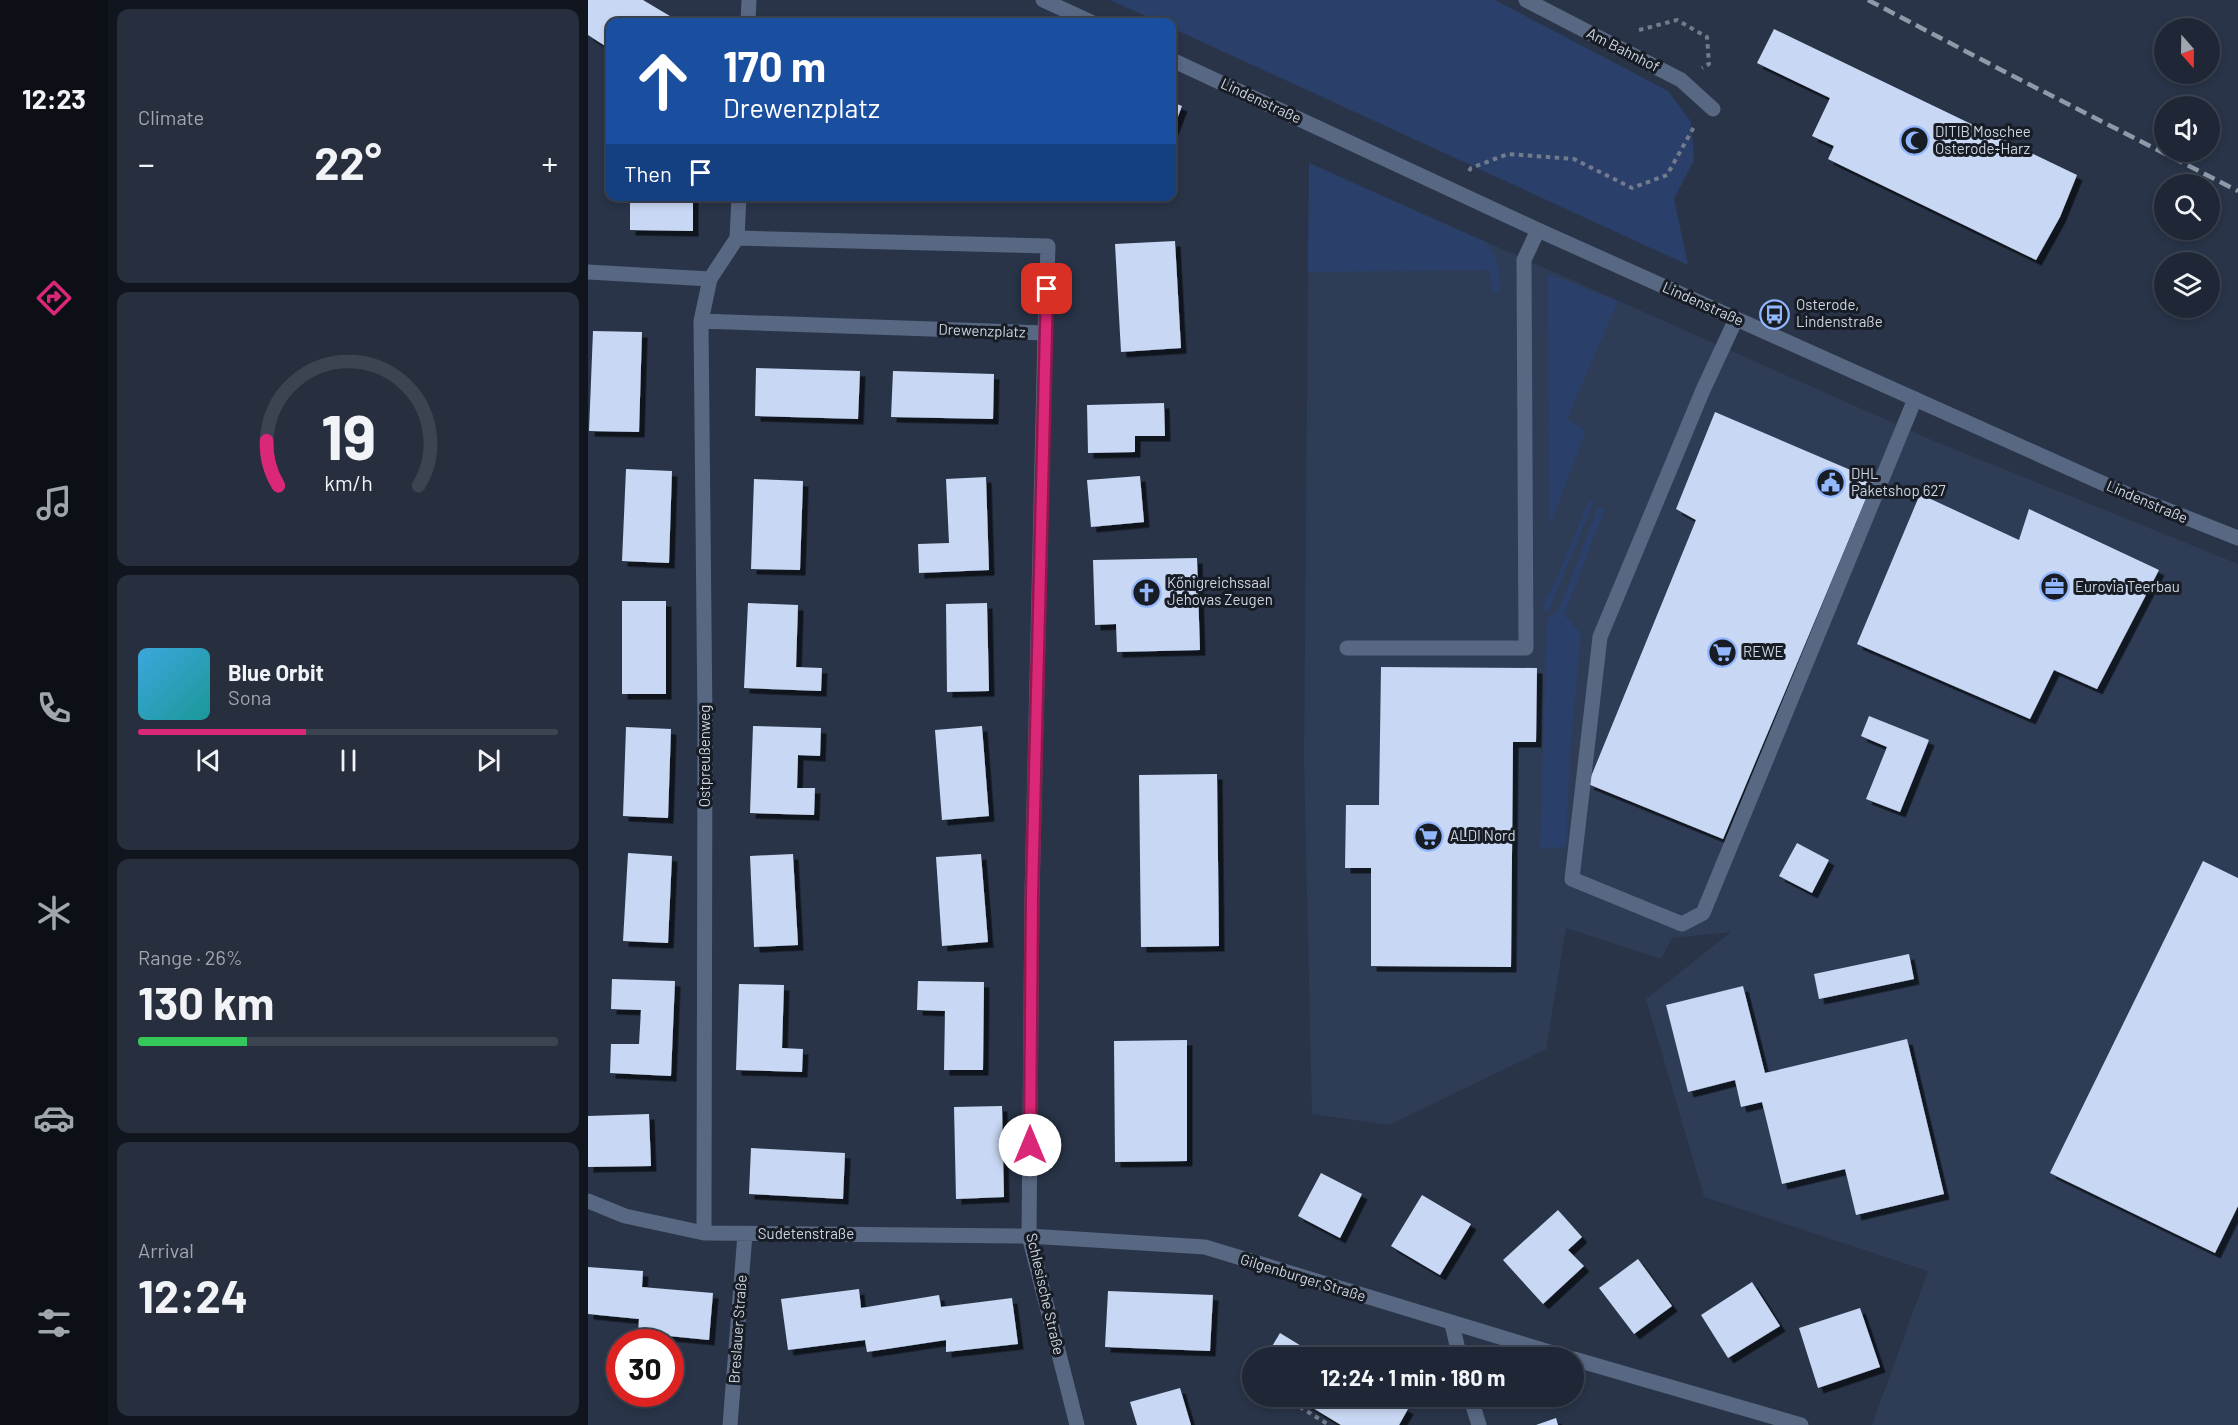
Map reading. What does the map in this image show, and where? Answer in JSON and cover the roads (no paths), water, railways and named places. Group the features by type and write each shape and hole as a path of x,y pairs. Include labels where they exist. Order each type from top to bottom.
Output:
{"street":[{"path":"748,18 749,0"},
{"path":"1043,0 1082,18"},
{"name":"Am Bahnhof","path":"1526,0 1681,80 1710,106"},
{"name":"Lindenstraße","path":"1176,62 1457,193 1736,319 2129,495 2238,538"},
{"path":"588,272 710,279 736,238 739,201"},
{"path":"1347,648 1526,648 1524,260 1538,230"},
{"name":"Drewenzplatz","path":"701,321 1045,333 1048,246 736,238"},
{"name":"Ostpreußenweg","path":"704,1233 705,722 701,321 710,279"},
{"path":"1736,319 1703,390 1600,637 1572,879 1682,924 1703,913 1915,399"},
{"name":"Schlesische Straße","path":"1045,333 1032,895 1029,1236 1077,1425"},
{"name":"Sudetenstraße","path":"588,1201 625,1216 704,1233 1029,1236"},
{"name":"Breslauer Straße","path":"730,1425 745,1234"},
{"name":"Gilgenburger Straße","path":"1029,1236 1205,1247 1531,1347"},
{"path":"1452,1324 1457,1347"},
{"path":"1584,1362 1801,1425"},
{"path":"1473,1407 1479,1425"}],"railway":[{"path":"1868,0 2238,191"}],"place":[{"name":"DITIB Moschee Osterode-Harz","path":"1914,141"},
{"name":"Osterode, Lindenstraße","path":"1775,314"},
{"name":"DHL Paketshop 627","path":"1830,483"},
{"name":"Eurovia Teerbau","path":"2054,587"},
{"name":"Königreichssaal Jehovas Zeugen","path":"1146,592"},
{"name":"REWE","path":"1722,652"},
{"name":"ALDI Nord","path":"1429,836"}]}
